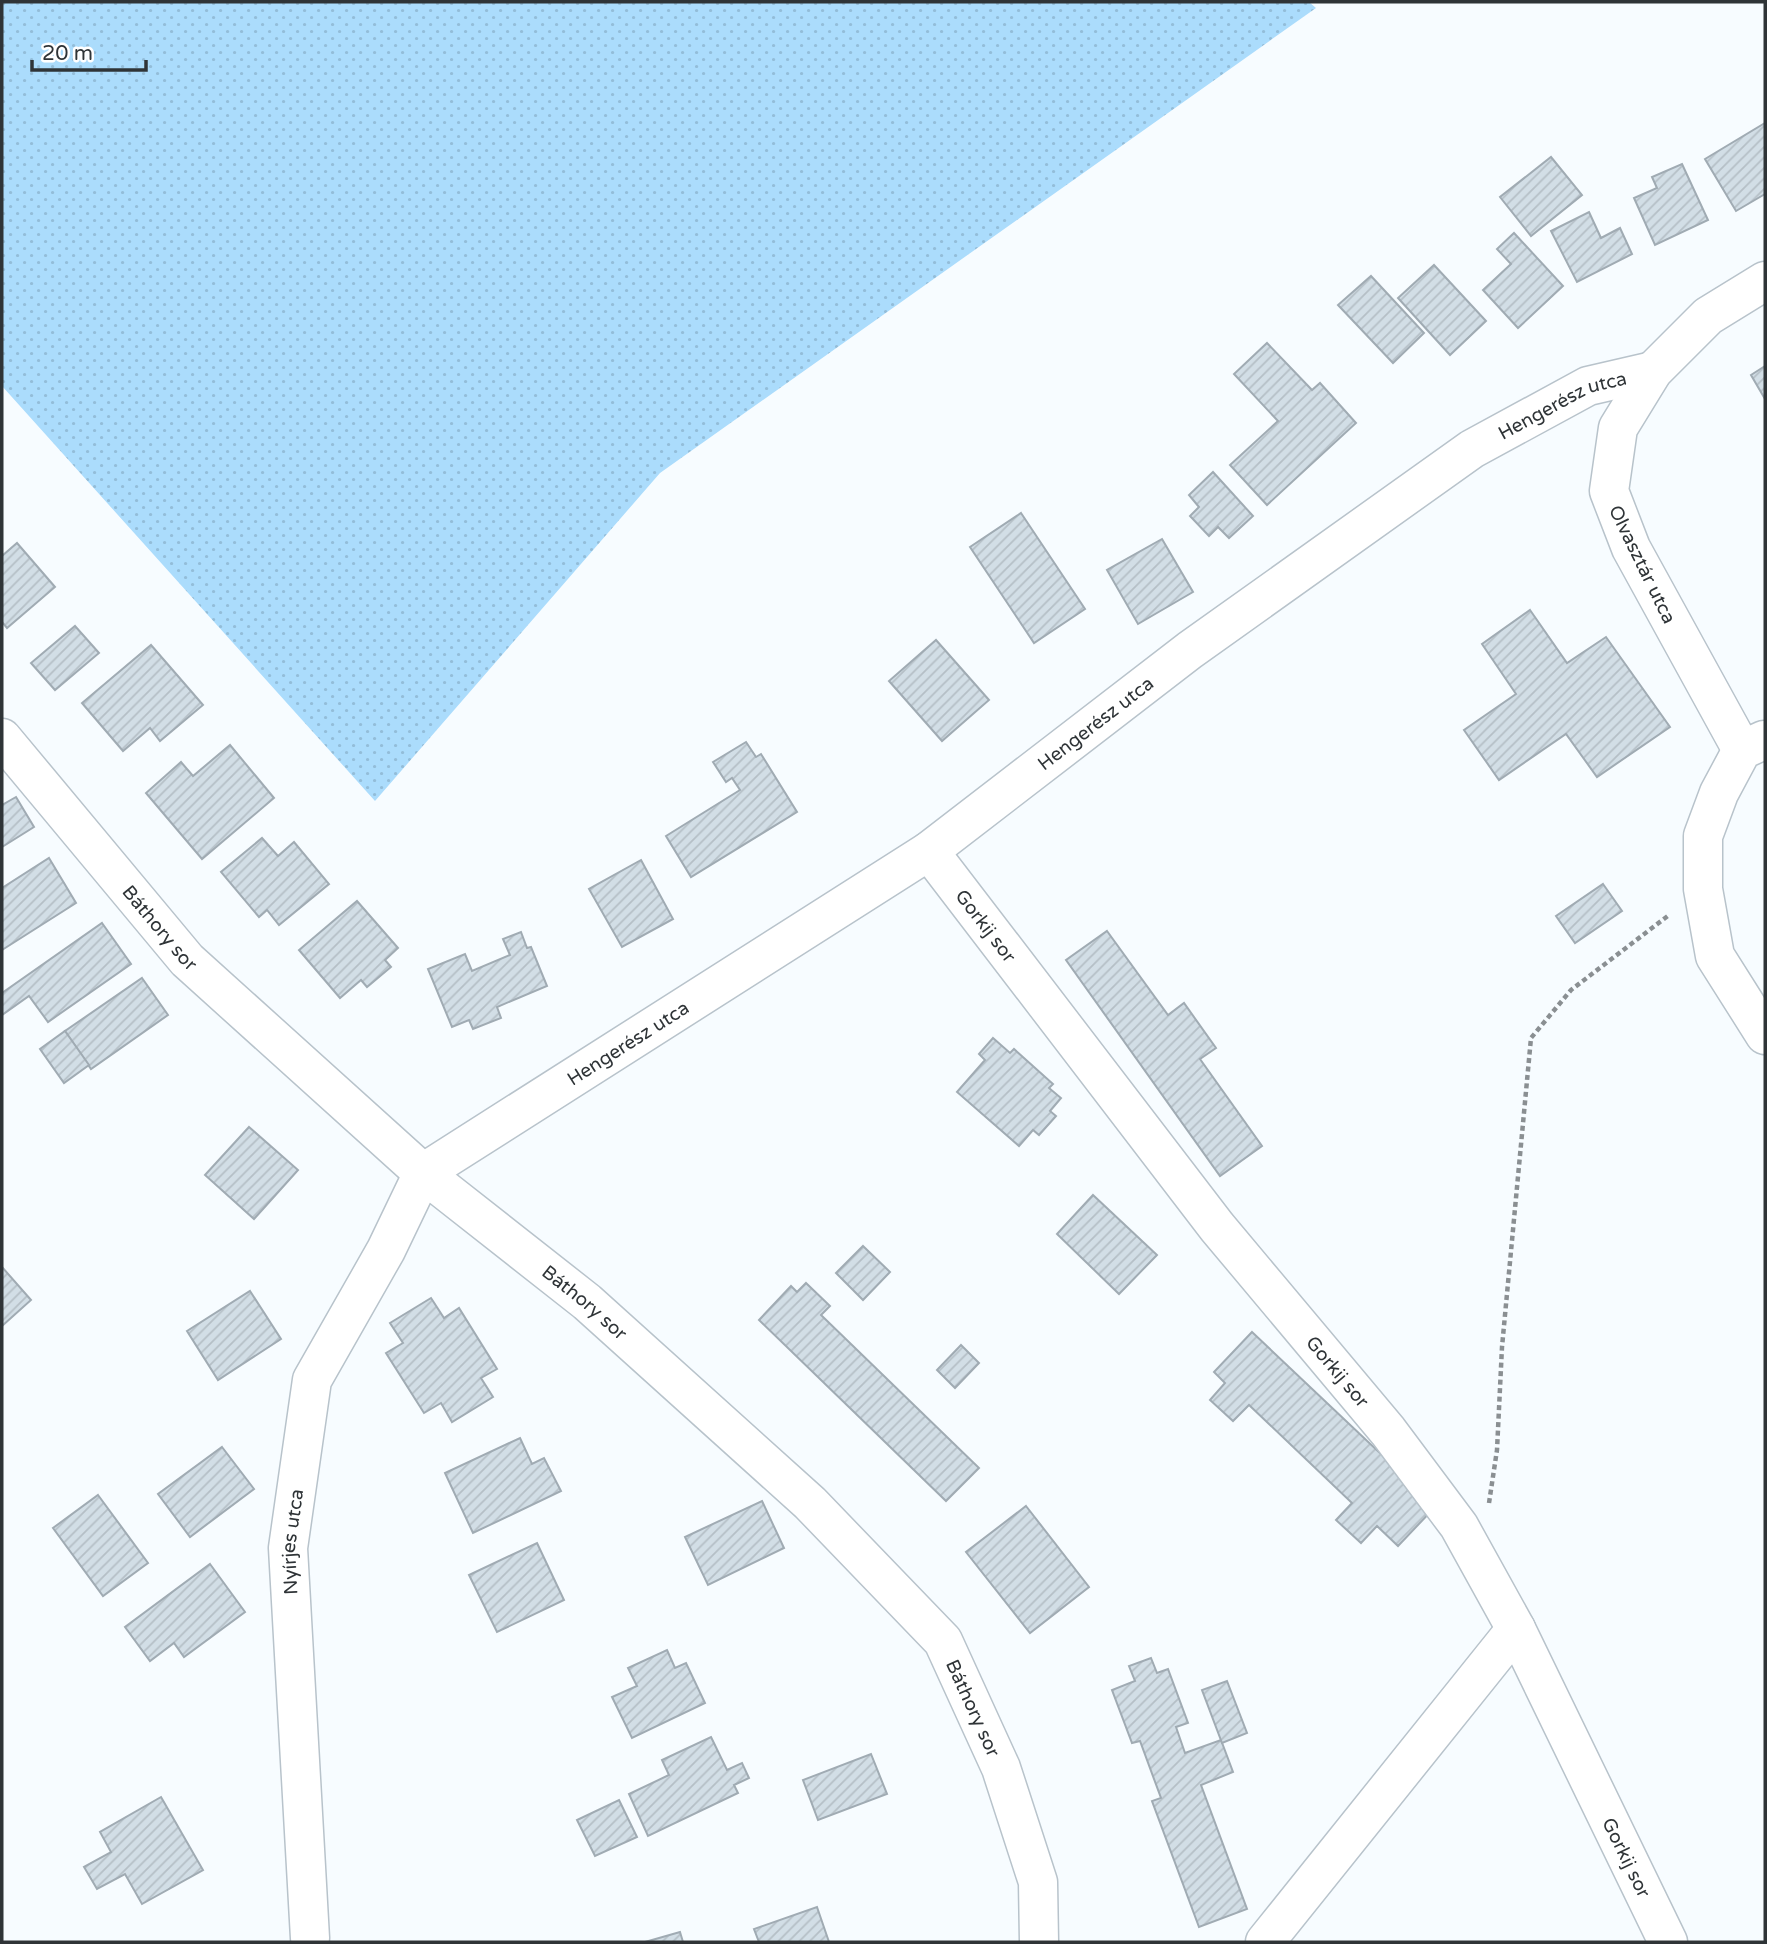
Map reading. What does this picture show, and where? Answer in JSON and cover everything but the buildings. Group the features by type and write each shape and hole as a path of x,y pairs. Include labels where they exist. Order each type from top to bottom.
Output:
{"street":[{"name":"Hengerész utca","path":"423,1172 929,851 1190,650 1472,449 1588,386 1653,371 1708,316 1765,281"},
{"name":"Olvasztár utca","path":"1653,371 1618,428 1609,491 1631,548 1753,745 1719,793 1703,836 1703,889 1715,956 1765,1035"},
{"name":"Báthory sor","path":"2,738 187,960 423,1172 587,1302 790,1485 943,1641 1001,1768 1038,1882 1039,1942"},
{"name":"Gorkij sor","path":"929,851 1217,1227 1388,1431 1459,1526 1516,1629 1668,1942"},
{"name":"Nyírjes utca","path":"310,1938 288,1548 310,1393 312,1380 386,1251 423,1172"},
{"path":"1265,1942 1516,1629"}],"path":[{"path":"1488,1510 1497,1450 1502,1347 1531,1038 1571,990 1703,889"}],"shaded area":[{"path":"2,2 1309,2 1316,8 660,473 375,801 2,386"}]}
